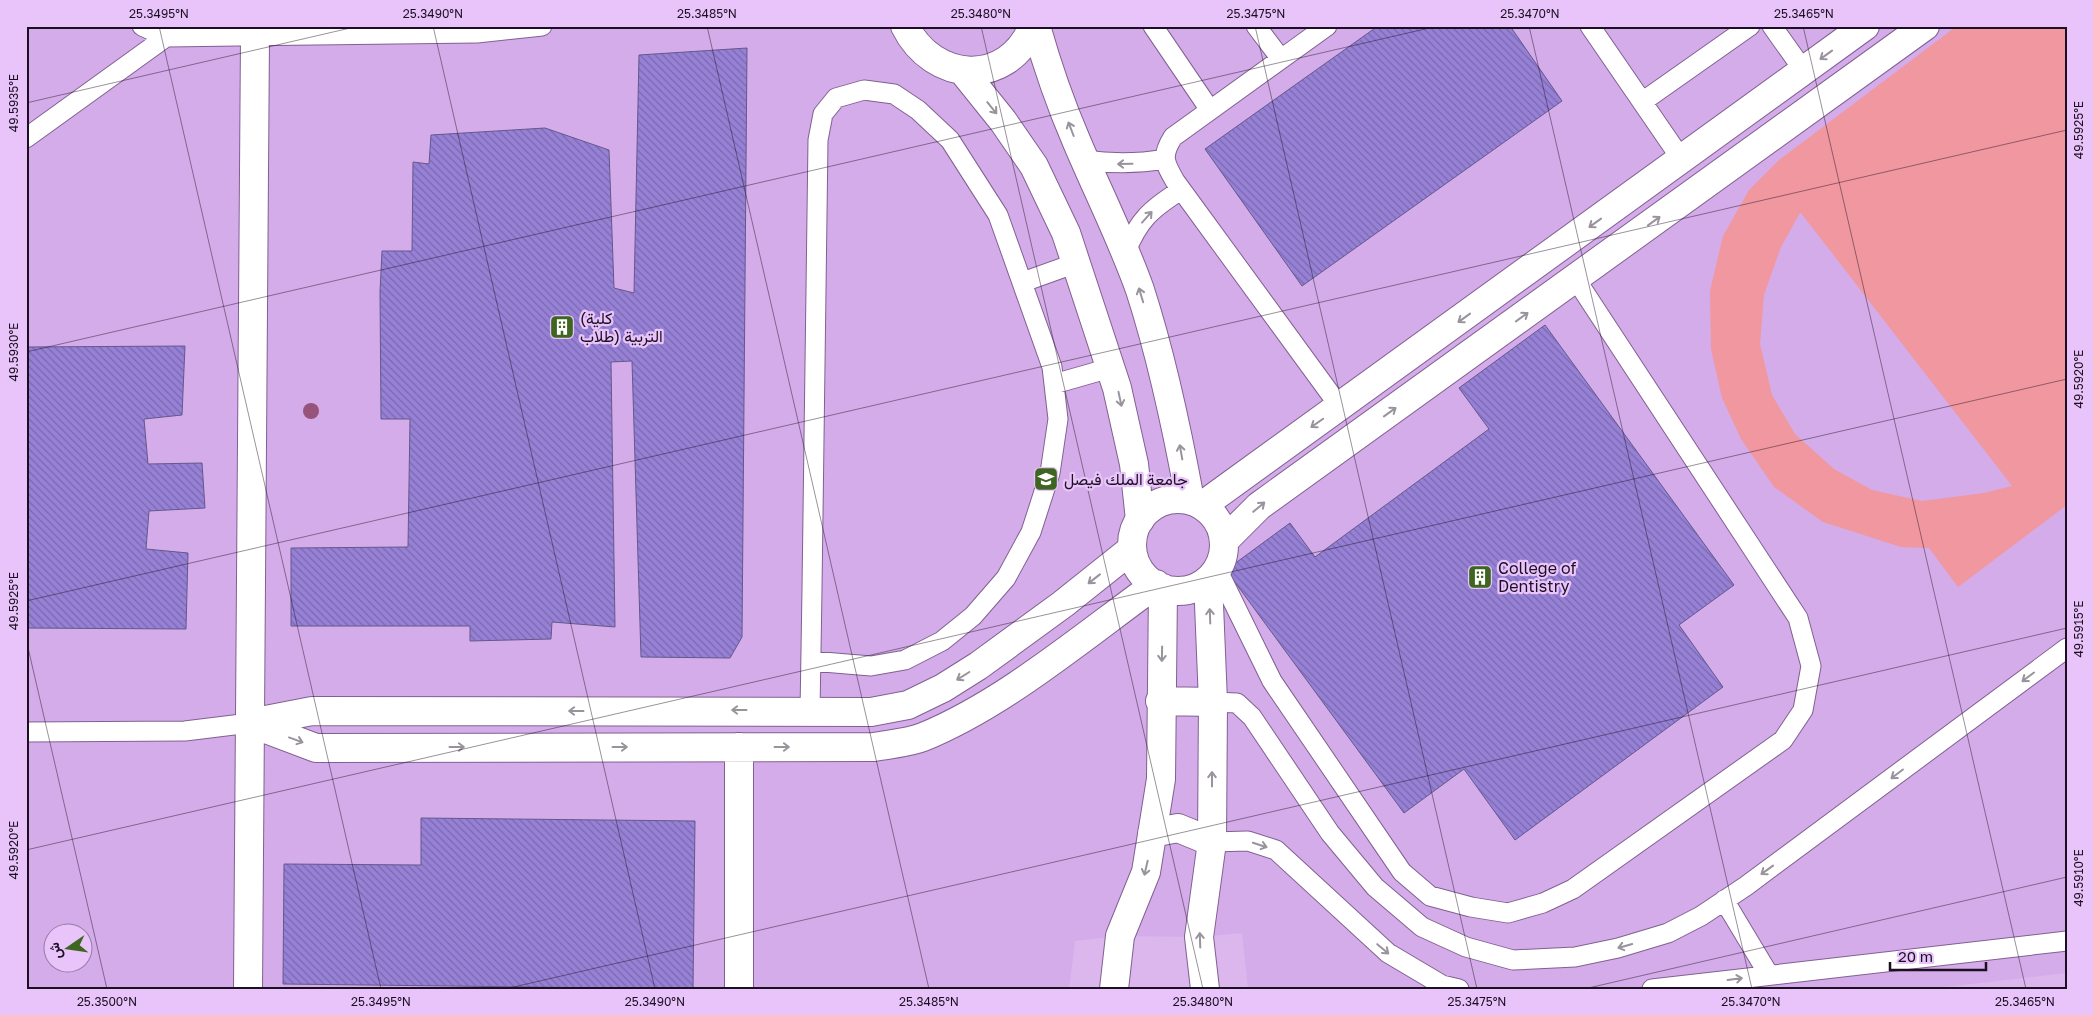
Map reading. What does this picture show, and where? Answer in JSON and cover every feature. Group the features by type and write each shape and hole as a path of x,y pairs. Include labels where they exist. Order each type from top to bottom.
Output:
{"street":[{"path":"905,26 917,47 934,60 953,70 975,71 995,67 1014,55 1028,39 1034,26"},
{"path":"1034,26 1050,75 1084,160 1140,290 1196,503"},
{"path":"1196,503 1340,406 1865,26"},
{"path":"1224,541 1259,506 1925,26"},
{"path":"248,989 255,36"},
{"path":"962,70 1003,121 1034,166 1066,233 1117,388 1134,464 1140,520"},
{"path":"1174,499 1196,503 1213,514 1221,529 1224,541 1223,556 1213,574 1195,588 1182,591 1160,586 1143,574 1135,561 1132,549 1134,533 1140,520 1149,509 1161,502 1174,499"},
{"path":"250,723 312,711 872,712 908,705 943,688 978,666 1055,610 1132,549"},
{"path":"1205,989 1199,937 1212,842 1213,574"},
{"path":"250,723 316,748 874,747 921,738 1000,697 1160,586"},
{"path":"1114,989 1120,936 1146,872 1161,779 1160,586"},
{"path":"1160,701 1213,702"},
{"path":"739,747 739,989"},
{"path":"1152,833 1178,828 1212,842"}],"lane":[{"path":"142,26 166,37 417,30 477,33 542,26"},
{"path":"1153,26 1210,110"},
{"path":"1256,26 1281,60"},
{"path":"1327,26 1173,137 1165,150 1165,159 1166,165 1181,190 1340,406"},
{"path":"1642,102 1750,26"},
{"path":"1772,26 1804,71"},
{"path":"1593,28 1682,160"},
{"path":"26,138 166,37"},
{"path":"810,712 818,140 823,114 836,98 864,90 894,94 918,110 950,140 998,216 1052,367 1058,419 1050,474 1030,532 1006,578 978,610 942,641 905,660 871,666 811,661"},
{"path":"1084,160 1113,164 1142,163 1165,159"},
{"path":"1125,254 1134,231 1158,205 1181,190"},
{"path":"1023,282 1076,263"},
{"path":"1213,574 1272,681 1402,872 1430,896 1471,907 1508,913 1543,902 1573,889 1783,740 1804,710 1811,666 1798,618 1575,278"},
{"path":"1054,384 1110,368"},
{"path":"1213,702 1237,703 1252,717 1330,833 1375,887 1422,927 1466,947 1513,960 1575,956 1618,948 1668,933 1701,916 2067,648"},
{"path":"26,732 184,731 250,723"},
{"path":"1212,842 1248,841 1276,850 1388,953 1442,984 1460,989"},
{"path":"1724,900 1769,975"},
{"path":"1652,989 2067,941"}],"shaded area":[{"name":"جامعة الملك فيصل","path":"26,26 2067,26 2067,973 1928,989 1248,989 1242,933 1199,937 1120,936 1075,941 1069,989 26,989"},
{"path":"1957,26 2067,26 2067,505 1958,587 1929,548 1901,547 1823,522 1774,487 1741,439 1722,398 1711,349 1710,291 1723,236 1749,190 1779,160","holes":["1801,213 2012,486 1984,493 1922,501 1872,490 1834,469 1795,434 1772,395 1760,344 1764,295 1781,247"]}],"building":[{"path":"1378,26 1510,26 1562,101 1302,286 1205,149"},
{"name":"(كلية التربية (طلاب","path":"747,48 742,637 730,658 641,657 632,361 611,362 615,627 552,622 551,639 470,641 470,626 291,626 291,548 408,547 410,419 381,419 380,292 382,251 412,251 413,162 429,164 431,135 545,128 609,150 614,288 634,293 639,55"},
{"name":"College of Dentistry","path":"1545,325 1734,585 1679,625 1723,687 1515,840 1464,769 1404,813 1226,570 1290,523 1315,557 1489,429 1459,388"},
{"path":"185,346 182,415 144,419 148,464 202,463 205,508 149,511 146,549 188,553 186,629 26,628 26,347"},
{"path":"421,818 695,821 693,989 283,984 284,864 421,865"}],"place":[{"name":"(كلية التربية (طلاب","path":"562,327"},
{"name":"جامعة الملك فيصل","path":"1046,479"},
{"name":"College of Dentistry","path":"1480,577"}]}
